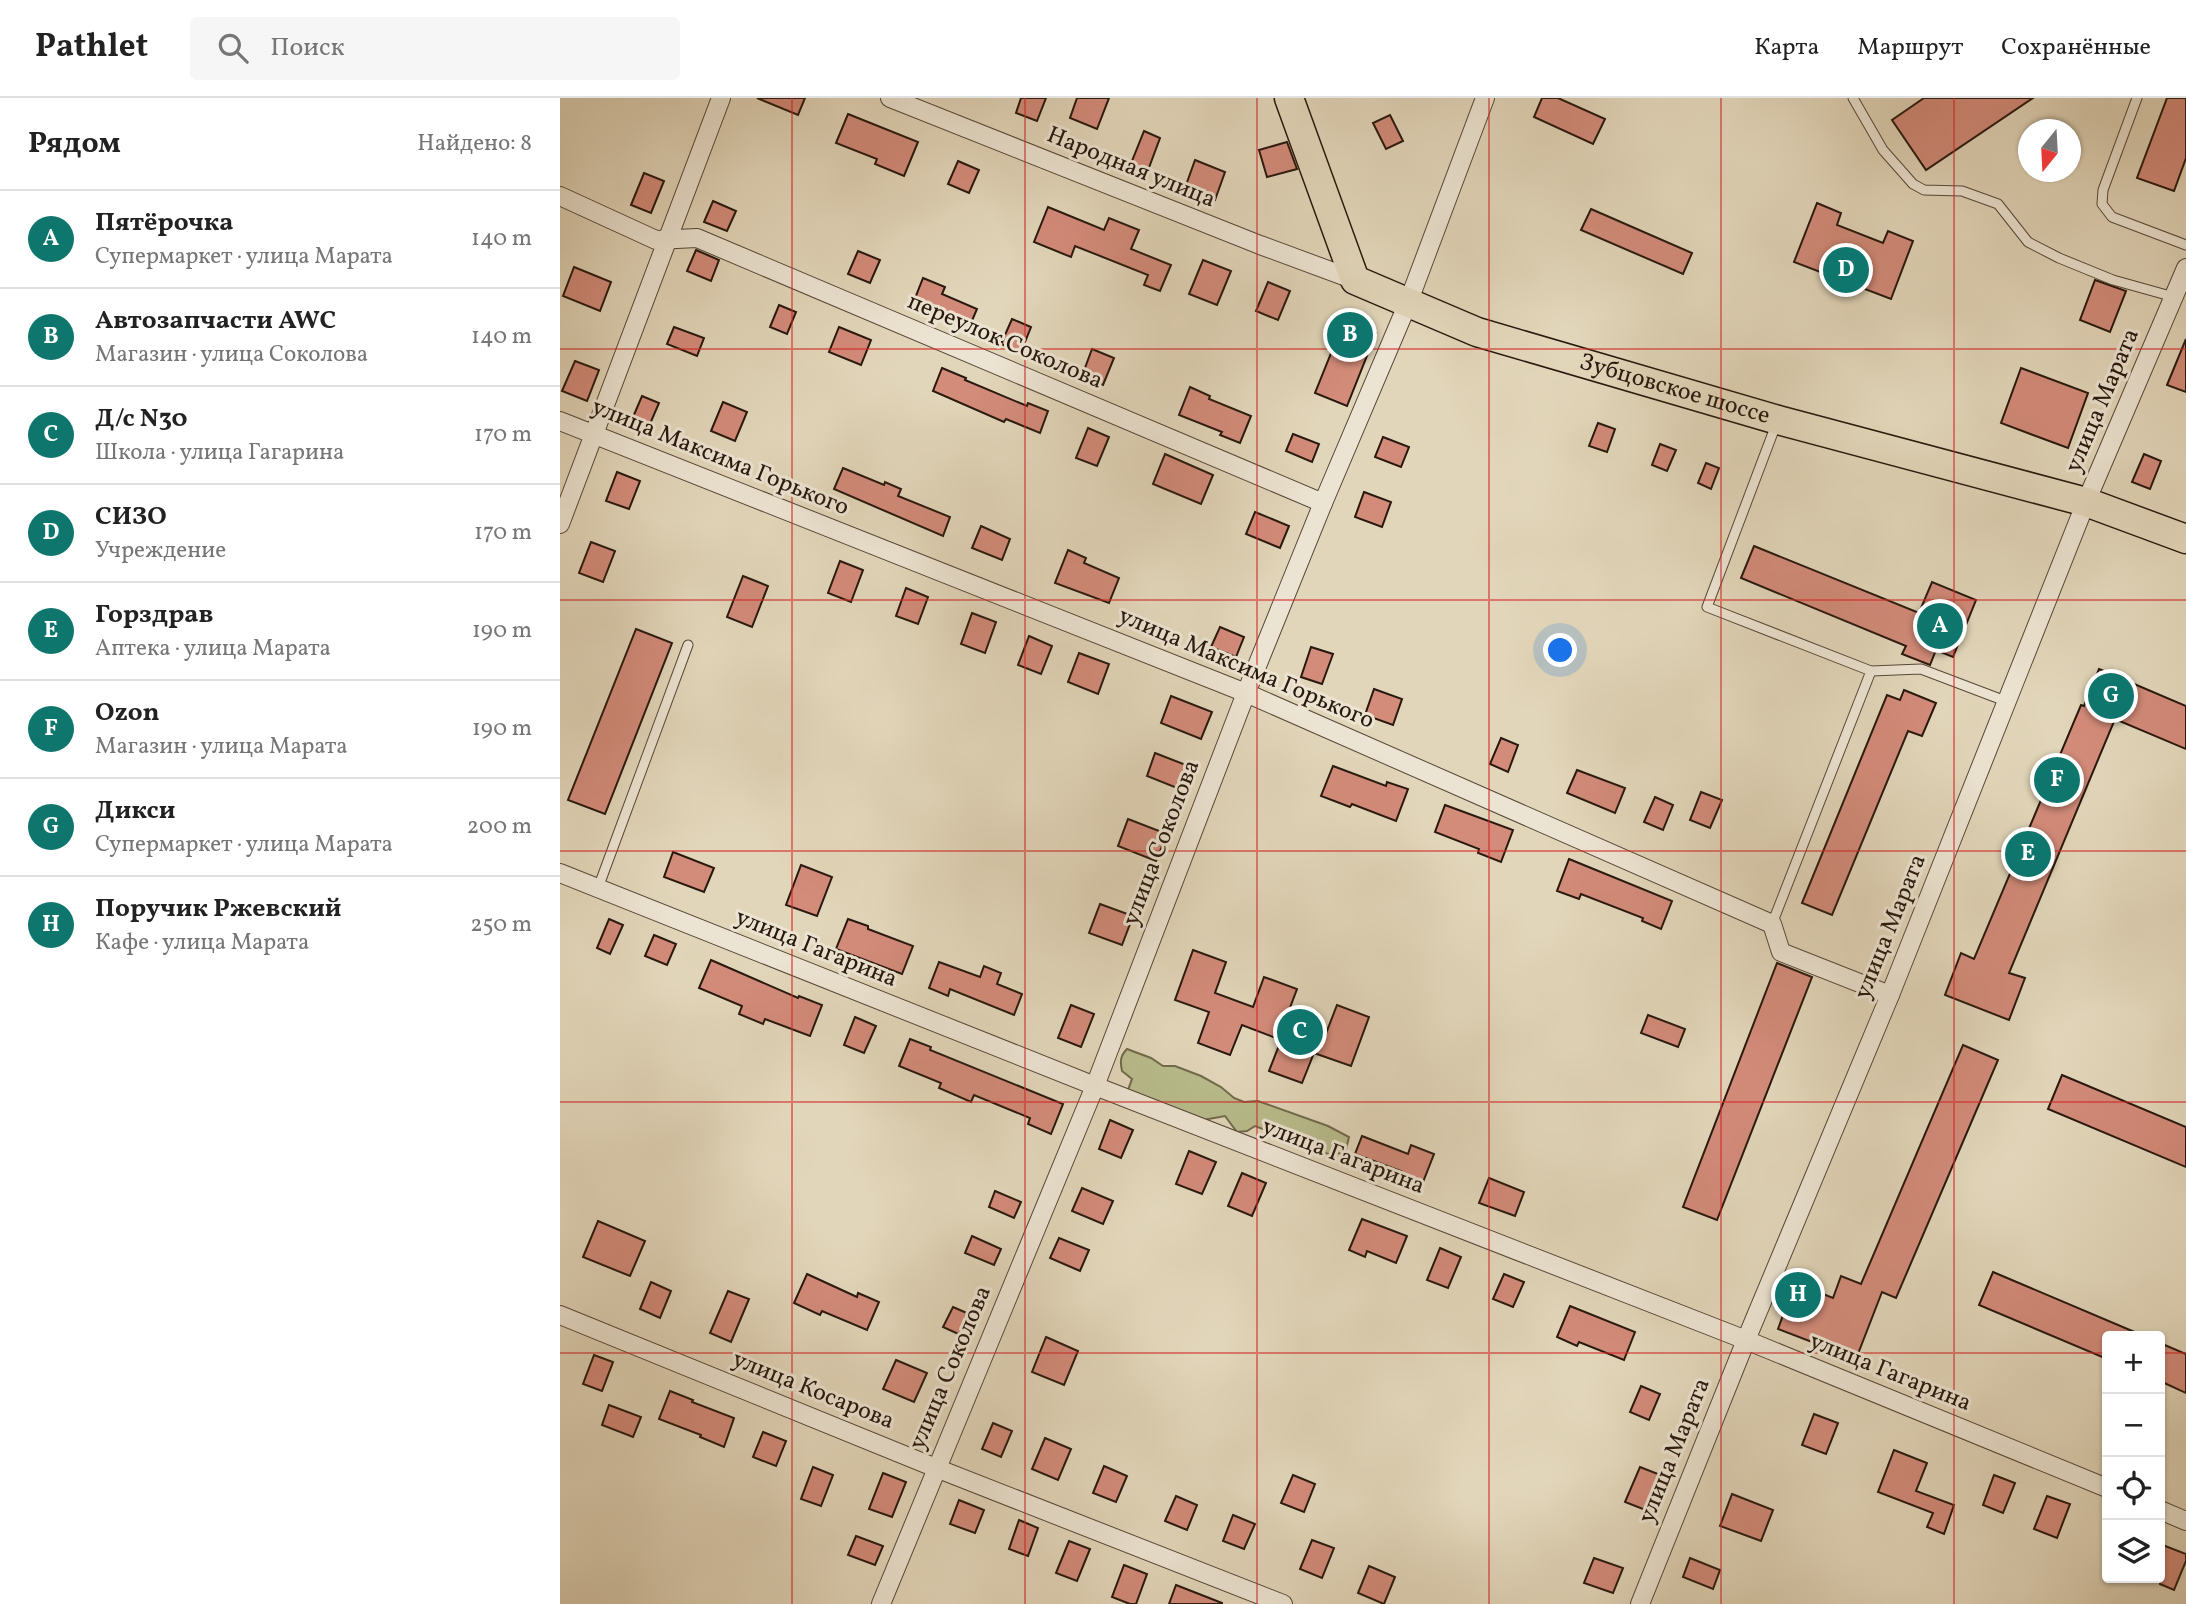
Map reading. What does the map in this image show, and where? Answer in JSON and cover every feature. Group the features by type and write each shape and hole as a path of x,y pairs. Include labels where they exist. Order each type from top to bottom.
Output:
{"main road":[{"path":"1289,98 1355,280"},
{"name":"Зубцовское шоссе","path":"1355,280 1477,332 1778,420 2086,502 2186,539"}],"street":[{"path":"560,524 720,98"},
{"name":"Народная улица","path":"890,98 1355,280"},
{"name":"улица Соколова","path":"881,1604 1094,1086 1246,693 1408,303 1485,98"},
{"path":"560,196 656,240 666,241"},
{"name":"переулок Соколова","path":"666,241 697,238 1323,503"},
{"name":"улица Марата","path":"1640,1604 2008,702 2086,502 2186,268"},
{"name":"улица Максима Горького","path":"560,421 1246,693 1772,924"},
{"name":"улица Гагарина","path":"560,873 1094,1086 1746,1340 2102,1486"},
{"path":"1772,924 1781,952 1889,995"},
{"name":"улица Косарова","path":"560,1315 936,1468 1283,1604"},
{"path":"2165,1512 2186,1521"}],"lane":[{"path":"1853,98 1883,150 1913,184 1924,190 1962,191 1998,204 2028,242 2113,280 2174,297"},
{"path":"2137,98 2103,190 2102,204 2112,217 2186,245"},
{"path":"1778,420 1707,607 1871,671 1921,669 2008,702"},
{"path":"598,888 688,645"},
{"path":"1772,924 1871,671"}],"green space":[{"path":"1127,1049 1151,1058 1163,1066 1175,1066 1201,1076 1244,1102 1258,1101 1328,1126 1349,1137 1345,1153 1328,1154 1255,1126 1247,1131 1237,1132 1225,1116 1203,1120 1128,1090 1132,1079 1122,1071 1121,1062"}],"building":[{"path":"757,98 805,98 798,115"},
{"path":"1021,98 1046,98 1037,121 1016,113"},
{"path":"1077,98 1109,98 1097,129 1070,118"},
{"path":"1542,98 1558,98 1605,119 1593,144 1534,117"},
{"path":"1924,98 2033,98 1926,170 1892,120"},
{"path":"2167,98 2186,98 2186,158 2174,191 2137,178"},
{"path":"848,114 918,142 904,176 875,164 877,159 836,143"},
{"path":"1390,115 1403,141 1386,149 1373,123"},
{"path":"1144,131 1160,138 1147,173 1130,166"},
{"path":"1287,142 1297,169 1267,177 1259,150"},
{"path":"1195,160 1225,172 1215,200 1185,188"},
{"path":"958,161 979,170 969,193 948,184"},
{"path":"644,173 664,181 651,213 631,205"},
{"path":"713,201 736,211 727,231 704,222"},
{"path":"1817,203 1841,213 1837,225 1883,243 1888,231 1913,241 1891,299 1794,262"},
{"path":"1048,207 1104,230 1109,218 1139,230 1131,249 1171,265 1160,291 1144,285 1148,275 1075,246 1071,257 1034,242"},
{"path":"1591,209 1692,253 1683,274 1581,230"},
{"path":"696,250 719,260 711,281 687,271"},
{"path":"858,251 880,260 870,283 848,274"},
{"path":"1203,260 1231,271 1217,305 1189,294"},
{"path":"574,267 611,282 600,311 563,296"},
{"path":"923,278 945,287 942,294 977,309 968,330 912,306"},
{"path":"2095,280 2126,291 2110,332 2080,320"},
{"path":"1268,282 1290,291 1278,320 1256,311"},
{"path":"779,305 796,312 787,334 770,327"},
{"path":"1012,319 1031,327 1021,352 1001,344"},
{"path":"1344,321 1376,333 1347,406 1315,393"},
{"path":"674,327 704,338 697,356 667,344"},
{"path":"839,327 871,340 861,365 829,352"},
{"path":"2186,339 2186,392 2167,385"},
{"path":"1092,349 1114,358 1103,385 1082,376"},
{"path":"575,361 599,370 587,401 562,391"},
{"path":"942,368 1027,406 1028,403 1048,411 1040,433 1006,419 1004,422 933,391"},
{"path":"2021,368 2088,393 2068,448 2001,423"},
{"path":"1190,387 1210,396 1209,399 1251,416 1240,443 1220,435 1222,432 1179,415"},
{"path":"642,396 659,403 650,424 633,417"},
{"path":"723,402 747,412 735,441 711,431"},
{"path":"1598,423 1615,429 1607,452 1589,446"},
{"path":"1088,428 1109,437 1097,466 1076,458"},
{"path":"1293,434 1319,444 1312,462 1286,451"},
{"path":"1383,437 1409,447 1401,467 1375,457"},
{"path":"1660,444 1676,450 1667,471 1652,465"},
{"path":"1165,454 1213,475 1201,504 1153,484"},
{"path":"2144,454 2161,461 2150,489 2132,482"},
{"path":"1706,463 1719,468 1711,489 1698,483"},
{"path":"843,468 901,489 898,496 950,517 943,536 834,489"},
{"path":"617,472 640,481 629,509 606,501"},
{"path":"1364,492 1391,502 1382,527 1355,517"},
{"path":"1255,512 1289,526 1280,548 1246,534"},
{"path":"981,526 1010,539 1002,560 972,548"},
{"path":"591,542 615,551 603,582 579,573"},
{"path":"1754,546 1919,613 1932,582 1976,600 1953,657 1936,650 1930,665 1902,654 1906,646 1741,578"},
{"path":"1068,550 1086,558 1084,563 1119,578 1109,603 1055,583"},
{"path":"840,561 863,570 851,602 828,593"},
{"path":"743,576 768,586 752,627 727,617"},
{"path":"906,588 928,597 918,624 896,616"},
{"path":"972,613 996,622 985,653 961,644"},
{"path":"1220,627 1244,637 1236,657 1211,647"},
{"path":"636,629 672,643 605,814 568,800"},
{"path":"1029,636 1052,646 1041,674 1018,665"},
{"path":"1311,647 1333,654 1322,684 1301,677"},
{"path":"1079,653 1109,664 1098,694 1068,682"},
{"path":"2099,669 2186,706 2186,749 2115,719 2009,973 2025,978 2009,1020 1945,995 1961,953 1974,959 2081,705 2084,706"},
{"path":"1374,689 1402,699 1393,725 1365,715"},
{"path":"1904,690 1936,703 1922,736 1908,731 1832,915 1802,903 1887,695 1900,700"},
{"path":"1171,696 1212,712 1201,739 1161,723"},
{"path":"1501,738 1518,745 1508,772 1490,764"},
{"path":"1155,753 1191,767 1182,790 1147,776"},
{"path":"1333,766 1386,786 1387,782 1408,789 1396,821 1352,804 1350,807 1321,796"},
{"path":"1577,770 1625,788 1615,813 1567,793"},
{"path":"1701,792 1722,800 1710,828 1690,820"},
{"path":"1655,797 1673,805 1663,830 1644,822"},
{"path":"1445,805 1513,830 1501,862 1478,853 1479,849 1435,832"},
{"path":"1128,819 1167,834 1156,861 1118,846"},
{"path":"673,852 714,868 704,892 664,877"},
{"path":"1569,859 1672,901 1661,929 1642,921 1643,918 1581,894 1579,899 1557,891"},
{"path":"801,865 832,877 817,916 786,905"},
{"path":"1100,904 1133,916 1122,945 1089,933"},
{"path":"609,919 623,925 610,954 597,948"},
{"path":"848,919 913,946 902,974 836,949"},
{"path":"654,935 676,944 667,965 645,956"},
{"path":"1193,950 1226,962 1215,993 1253,1007 1264,977 1297,989 1285,1021 1325,1036 1337,1005 1369,1017 1351,1066 1314,1053 1302,1083 1269,1071 1281,1040 1242,1025 1230,1055 1198,1043 1209,1012 1175,1000"},
{"path":"711,960 798,998 799,996 822,1005 810,1036 765,1019 763,1024 739,1014 742,1006 699,988"},
{"path":"939,962 980,977 984,966 1001,973 997,984 1022,994 1014,1015 950,989 948,996 929,988"},
{"path":"1777,963 1812,977 1717,1220 1683,1207"},
{"path":"1071,1005 1094,1014 1081,1047 1058,1038"},
{"path":"1648,1015 1685,1029 1678,1047 1641,1033"},
{"path":"855,1017 876,1026 864,1053 844,1045"},
{"path":"910,1039 931,1047 930,1050 1063,1104 1051,1134 1028,1124 1030,1118 974,1095 971,1102 939,1088 941,1083 899,1066"},
{"path":"1963,1045 1998,1060 1896,1298 1882,1292 1856,1359 1778,1329 1795,1283 1833,1298 1841,1276 1861,1284"},
{"path":"2062,1075 2186,1127 2186,1167 2048,1109"},
{"path":"1110,1120 1133,1130 1121,1158 1099,1149"},
{"path":"1362,1136 1408,1154 1411,1145 1434,1154 1423,1182 1355,1154"},
{"path":"1189,1151 1216,1162 1202,1194 1176,1184"},
{"path":"1242,1173 1266,1183 1252,1216 1228,1206"},
{"path":"1489,1178 1524,1192 1515,1216 1479,1203"},
{"path":"1082,1188 1113,1201 1103,1224 1072,1211"},
{"path":"995,1191 1021,1202 1014,1218 989,1207"},
{"path":"1362,1219 1407,1236 1396,1263 1367,1251 1365,1257 1349,1250"},
{"path":"598,1221 645,1241 630,1276 583,1257"},
{"path":"972,1236 1001,1249 994,1265 965,1253"},
{"path":"1059,1238 1089,1250 1080,1271 1050,1258"},
{"path":"1440,1248 1461,1257 1448,1288 1427,1280"},
{"path":"1993,1272 2132,1331 2102,1331 2102,1357 1979,1305"},
{"path":"807,1274 857,1297 858,1293 879,1302 867,1330 822,1311 820,1315 794,1303"},
{"path":"1504,1274 1524,1282 1513,1307 1493,1299"},
{"path":"651,1282 671,1291 660,1318 640,1309"},
{"path":"728,1291 749,1299 731,1342 710,1333"},
{"path":"1570,1306 1635,1332 1624,1360 1579,1342 1577,1346 1557,1337"},
{"path":"953,1307 976,1317 967,1338 943,1327"},
{"path":"1046,1337 1078,1351 1064,1385 1032,1372"},
{"path":"2165,1345 2186,1354 2186,1393 2165,1383"},
{"path":"594,1355 613,1362 602,1391 583,1384"},
{"path":"896,1360 927,1373 914,1402 883,1389"},
{"path":"1641,1386 1660,1394 1649,1420 1630,1412"},
{"path":"670,1391 734,1418 724,1447 659,1419"},
{"path":"609,1405 641,1417 633,1437 602,1425"},
{"path":"1814,1414 1838,1423 1826,1454 1802,1445"},
{"path":"993,1423 1012,1431 1001,1457 982,1449"},
{"path":"763,1432 786,1441 776,1466 753,1457"},
{"path":"1045,1438 1071,1449 1058,1480 1032,1469"},
{"path":"1894,1450 1927,1463 1916,1491 1954,1505 1944,1534 1927,1527 1933,1513 1878,1492"},
{"path":"1104,1466 1127,1476 1116,1502 1093,1493"},
{"path":"813,1467 833,1475 821,1506 801,1499"},
{"path":"1640,1467 1663,1476 1648,1511 1625,1502"},
{"path":"883,1473 906,1482 892,1517 869,1509"},
{"path":"1293,1475 1315,1484 1304,1512 1281,1503"},
{"path":"1994,1475 2015,1483 2003,1513 1983,1505"},
{"path":"1732,1494 1773,1510 1761,1541 1720,1526"},
{"path":"1176,1496 1197,1505 1187,1530 1165,1521"},
{"path":"2047,1496 2070,1504 2057,1538 2034,1529"},
{"path":"959,1500 984,1510 975,1533 950,1524"},
{"path":"1233,1515 1255,1524 1244,1549 1223,1541"},
{"path":"1019,1520 1038,1528 1028,1556 1009,1549"},
{"path":"856,1536 883,1546 875,1565 848,1555"},
{"path":"1312,1540 1334,1548 1322,1578 1300,1569"},
{"path":"1069,1541 1090,1549 1077,1581 1056,1573"},
{"path":"2165,1546 2186,1554 2186,1561 2174,1590 2160,1584 2165,1583"},
{"path":"1594,1558 1623,1568 1613,1593 1584,1583"},
{"path":"1690,1558 1720,1570 1713,1589 1683,1577"},
{"path":"1124,1565 1147,1574 1136,1604 1112,1597"},
{"path":"1369,1566 1395,1577 1384,1604 1358,1593"},
{"path":"1176,1585 1222,1603 1222,1604 1169,1604"}],"place":[{"name":"СИЗО","path":"1846,270"},
{"name":"Автозапчасти AWC","path":"1350,335"},
{"name":"Пятёрочка","path":"1940,626"},
{"name":"Дикси","path":"2111,696"},
{"name":"Ozon","path":"2057,780"},
{"name":"Горздрав","path":"2028,854"},
{"name":"Д/с N30","path":"1300,1032"},
{"name":"Поручик Ржевский","path":"1798,1295"}]}
